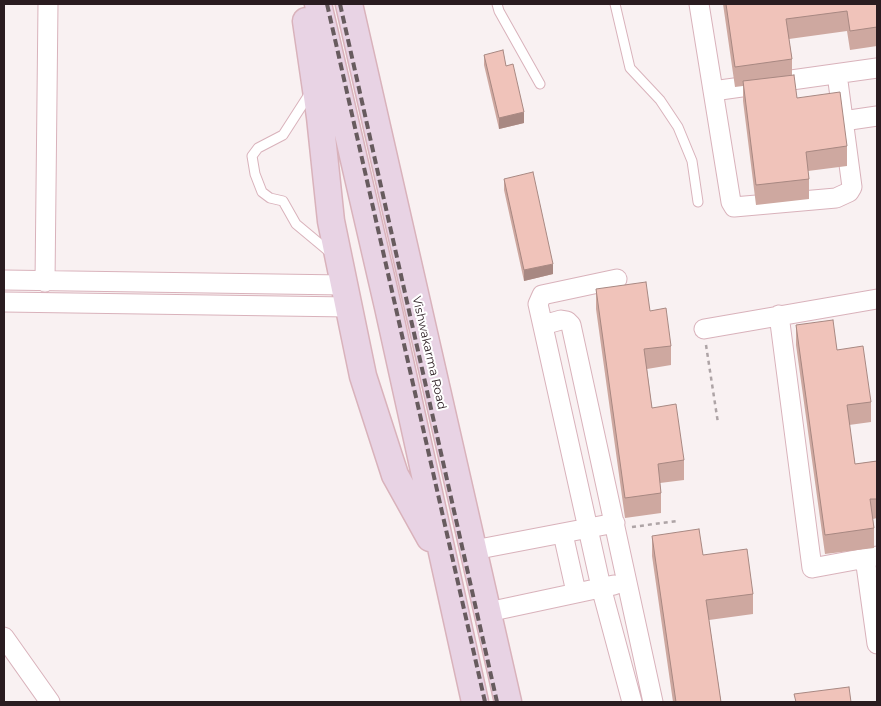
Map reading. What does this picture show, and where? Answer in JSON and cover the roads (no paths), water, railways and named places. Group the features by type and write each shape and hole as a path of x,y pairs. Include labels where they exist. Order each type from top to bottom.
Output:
{"main road":[{"path":"306,4 306,18 331,221 363,376 396,475 444,566"},
{"path":"318,4 396,343 475,702"},
{"name":"Vishwakarma Road","path":"349,4 508,702"},
{"path":"390,318 419,313"},
{"path":"396,343 426,339"}],"street":[{"path":"45,282 48,4"},
{"path":"699,4 731,202 736,208 836,198 849,192 852,187 837,74"},
{"path":"713,91 877,68"},
{"path":"843,121 877,116"},
{"path":"617,280 542,296 538,304 601,587 632,702"},
{"path":"4,282 344,284"},
{"path":"4,302 344,284"},
{"path":"704,329 877,299"},
{"path":"779,315 812,568 871,557 877,644"},
{"path":"543,325 561,320 568,321 572,325 653,702"},
{"path":"474,550 588,528 615,526"},
{"path":"563,534 576,592"},
{"path":"488,612 628,582"},
{"path":"4,637 50,702"}],"lane":[{"path":"497,4 499,11 540,84"},
{"path":"615,4 630,68 660,100 678,127 692,161 698,202"},
{"path":"315,84 283,135 258,148 252,156 262,192 270,198 283,201 296,224 344,284"}],"railway":[{"path":"327,4 485,702"},
{"path":"340,4 497,702"}]}
